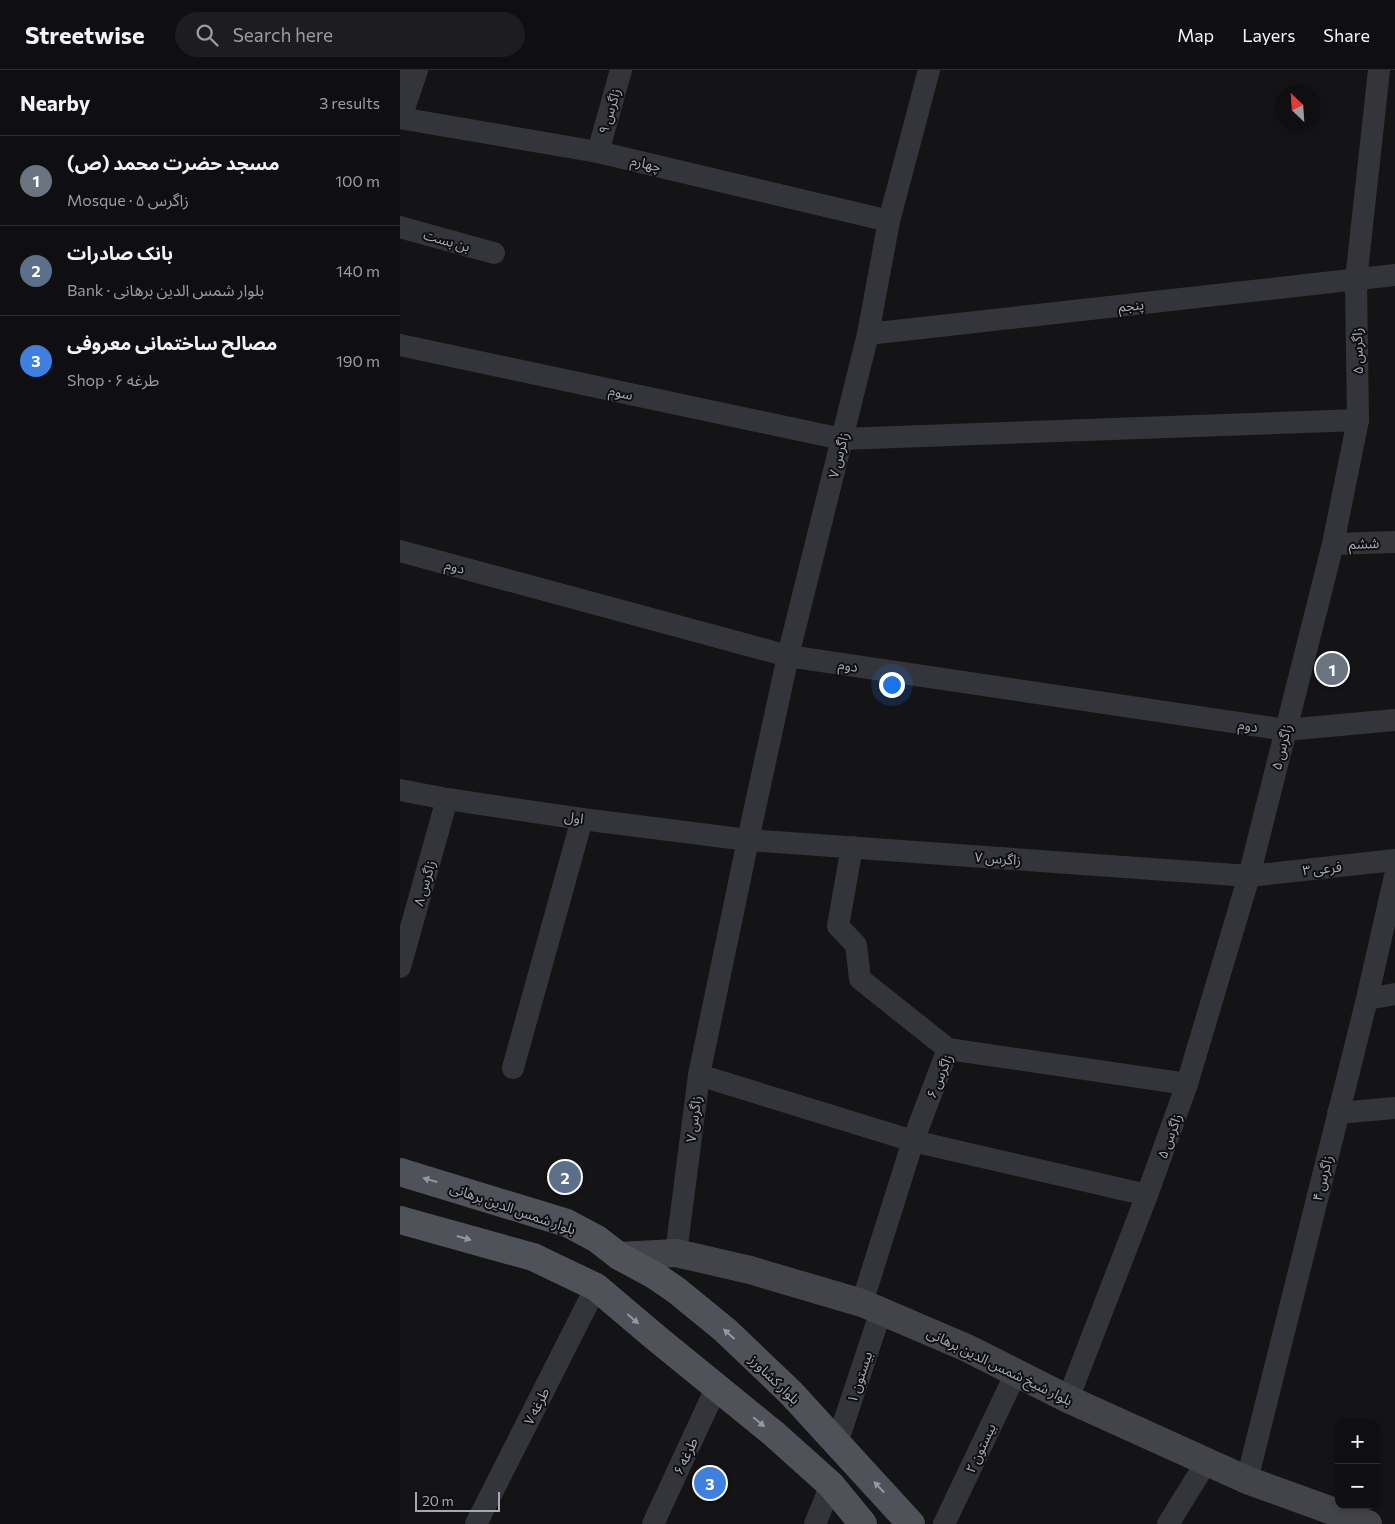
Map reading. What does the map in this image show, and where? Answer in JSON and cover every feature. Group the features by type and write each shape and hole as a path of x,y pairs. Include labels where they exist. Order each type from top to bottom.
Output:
{"main road":[{"name":"بلوار شمس الدین برهانی","path":"400,1172 567,1223 597,1239 619,1256"},
{"path":"400,1220 533,1258 596,1287 716,1388 773,1433 830,1486 863,1524"},
{"name":"بلوار شیخ شمس الدین برهانی","path":"619,1256 676,1252 750,1270 872,1307 967,1348 1068,1399 1247,1480 1351,1521"},
{"name":"بلوار کشاورز","path":"619,1256 654,1275 676,1290 725,1330 791,1392 911,1524"}],"street":[{"path":"400,111 414,70"},
{"name":"زاگرس ۹","path":"598,152 621,70"},
{"name":"زاگرس ۷","path":"676,1252 698,1075 748,840 788,656 868,334 889,221 928,70"},
{"name":"زاگرس ۵","path":"1068,1399 1147,1195 1187,1084 1249,876 1333,544 1358,420 1356,280 1379,70"},
{"name":"چهارم","path":"400,118 598,152 889,221"},
{"name":"بن بست","path":"400,227 494,253"},
{"name":"پنجم","path":"868,334 1395,275"},
{"name":"سوم","path":"400,345 842,439 1358,420"},
{"name":"ششم","path":"1333,544 1395,542"},
{"name":"دوم","path":"400,552 788,656 1286,730 1395,720"},
{"name":"اول","path":"400,790 582,819 748,840"},
{"name":"زاگرس ۸","path":"400,967 448,799"},
{"path":"513,1068 582,819"},
{"name":"زاگرس ۷","path":"748,840 1249,876"},
{"path":"852,847 838,926 856,945 860,979 948,1049"},
{"name":"فرعی ۳","path":"1249,876 1395,860"},
{"name":"۴ زاگرس","path":"1247,1480 1367,999 1395,876"},
{"path":"1367,999 1395,994"},
{"name":"زاگرس ۶","path":"872,1307 913,1142 948,1049 1187,1084"},
{"path":"698,1075 913,1142 1147,1195"},
{"path":"1338,1113 1395,1108"},
{"name":"طرغه ۷","path":"476,1524 596,1287"},
{"name":"بیستون ۱","path":"837,1442 872,1307"},
{"name":"بیستون ۲","path":"944,1524 1016,1373"},
{"name":"طرغه ۶","path":"653,1524 716,1388"},
{"path":"1168,1524 1207,1461"},
{"path":"815,1524 830,1486"}],"place":[{"name":"مسجد حضرت محمد (ص)","path":"1332,669"},
{"name":"بانک صادرات","path":"565,1177"},
{"name":"مصالح ساختمانی معروفی","path":"710,1483"}]}
